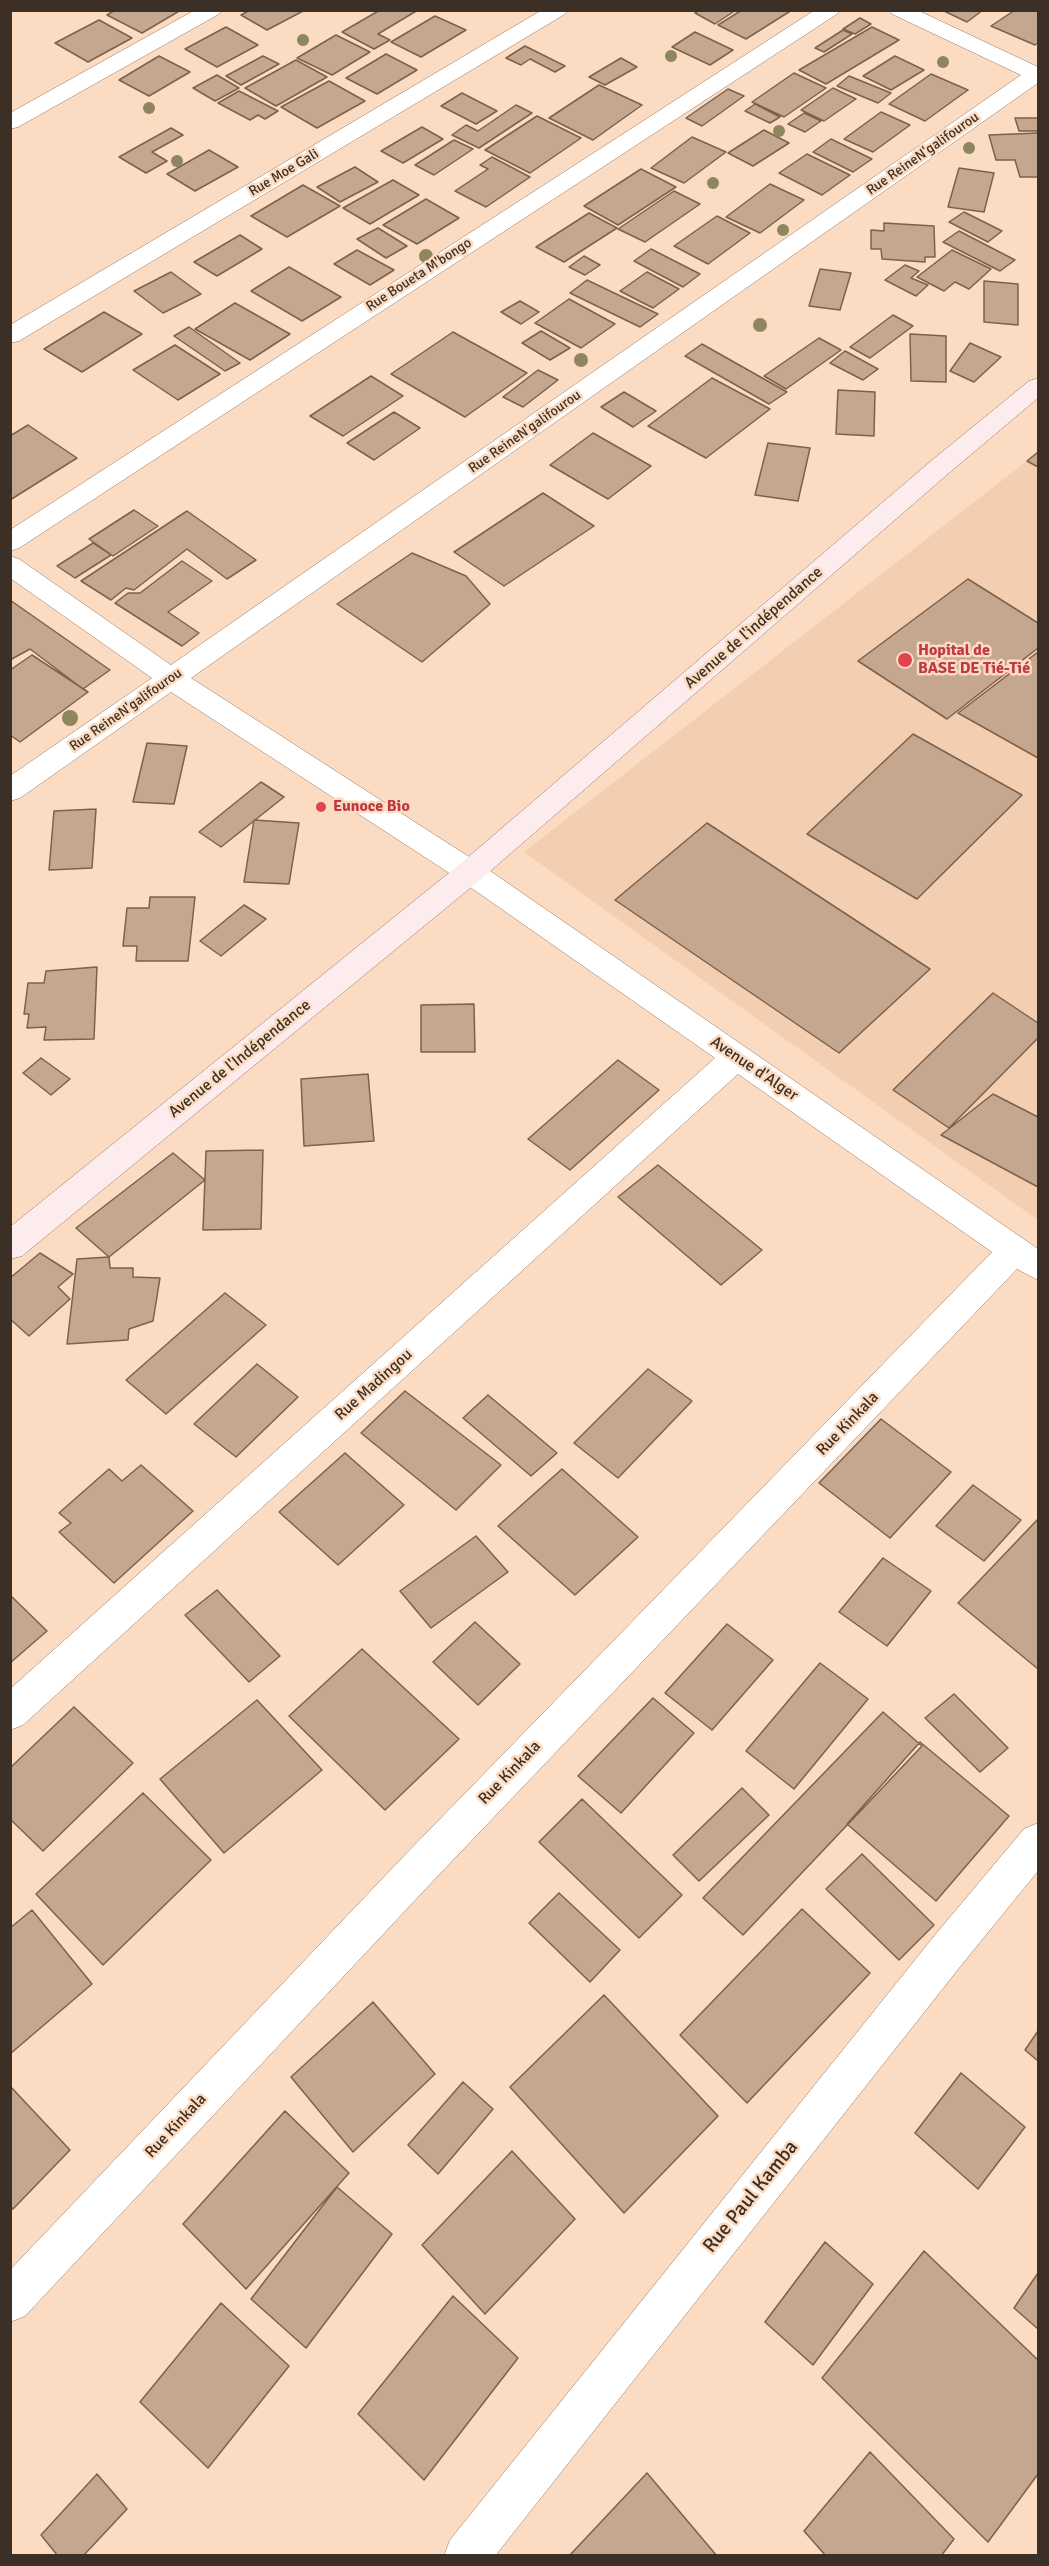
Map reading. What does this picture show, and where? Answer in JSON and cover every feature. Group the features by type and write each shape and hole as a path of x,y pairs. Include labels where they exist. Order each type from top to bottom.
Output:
{"street":[{"path":"10,122 212,10"},
{"name":"Rue Moe Gali","path":"10,336 558,10"},
{"name":"Rue Boueta M'bongo","path":"10,542 830,10"},
{"path":"899,10 1038,74"},
{"name":"Rue ReineN'galifourou","path":"10,790 1038,74"},
{"name":"Avenue de l'indépendance","path":"470,872 940,467 1038,386"},
{"name":"Avenue d'Alger","path":"10,565 172,679 298,763 470,872 1027,1258"},
{"name":"Avenue de l'Indépendance","path":"10,1246 470,872"},
{"name":"Rue Madingou","path":"10,1713 737,1057"},
{"name":"Rue Kinkala","path":"10,2301 410,1878 1027,1258"},
{"name":"Rue Paul Kamba","path":"466,2556 941,1958 1038,1842"}],"shaded area":[{"name":"Hopital de BASE DE Tié-Tié","path":"1027,461 1038,467 1038,1220 524,852"}],"building":[{"path":"115,10 181,10 142,33 107,15"},
{"path":"250,10 305,10 267,30 241,15"},
{"path":"380,10 418,10 378,34 390,40 374,49 342,32"},
{"path":"700,10 736,10 715,24 695,13"},
{"path":"742,10 792,10 746,39 718,25"},
{"path":"942,10 983,10 967,22"},
{"path":"1015,10 1038,10 1038,43 1035,45 991,26"},
{"path":"435,16 466,30 421,57 391,42"},
{"path":"860,18 871,24 855,34 843,29"},
{"path":"99,20 132,38 88,62 55,43"},
{"path":"226,27 258,45 217,67 185,49"},
{"path":"872,27 899,40 826,84 799,70"},
{"path":"843,30 852,34 824,52 815,48"},
{"path":"695,32 733,50 710,65 672,47"},
{"path":"336,35 370,52 332,75 297,58"},
{"path":"525,46 565,66 555,72 530,59 521,65 506,58"},
{"path":"386,54 417,70 377,94 346,78"},
{"path":"159,56 190,72 149,96 119,80"},
{"path":"263,56 279,64 241,85 226,76"},
{"path":"895,56 924,70 891,90 863,76"},
{"path":"621,58 637,67 605,85 589,77"},
{"path":"296,60 327,77 276,106 245,88"},
{"path":"794,73 826,88 784,117 752,102"},
{"path":"931,74 968,90 925,121 889,104"},
{"path":"217,75 239,88 215,101 193,88"},
{"path":"849,76 891,93 878,103 837,86"},
{"path":"329,81 365,101 317,128 281,107"},
{"path":"599,85 642,105 593,140 549,118"},
{"path":"833,88 856,99 824,121 801,110"},
{"path":"728,89 744,96 702,126 686,118"},
{"path":"239,91 278,111 265,119 258,115 250,120 218,103"},
{"path":"462,93 497,111 476,124 441,106"},
{"path":"755,104 780,117 770,123 745,111"},
{"path":"516,105 532,113 479,148 452,135 466,125 478,131"},
{"path":"881,112 910,125 873,152 844,139"},
{"path":"804,113 821,121 805,132 788,124"},
{"path":"537,116 581,138 530,173 485,150"},
{"path":"1015,118 1038,118 1038,131 1019,131"},
{"path":"422,127 443,139 403,163 381,151"},
{"path":"171,128 183,135 152,152 167,161 146,173 119,157"},
{"path":"764,130 789,143 753,166 728,153"},
{"path":"1038,133 1038,177 1020,177 1015,160 996,160 989,135"},
{"path":"692,137 726,152 684,183 651,168"},
{"path":"831,139 872,159 853,172 813,152"},
{"path":"454,140 473,149 434,175 415,165"},
{"path":"209,150 238,167 195,191 167,174"},
{"path":"807,154 850,175 822,195 779,173"},
{"path":"492,157 530,177 486,207 455,191 488,169 480,165"},
{"path":"355,167 378,182 340,202 317,187"},
{"path":"959,168 994,173 984,212 948,207"},
{"path":"641,169 676,187 618,225 584,206"},
{"path":"393,180 419,195 370,224 343,208"},
{"path":"770,184 804,200 760,233 726,217"},
{"path":"303,185 340,206 287,237 251,216"},
{"path":"674,191 700,204 645,242 618,229"},
{"path":"426,199 459,218 417,244 383,225"},
{"path":"964,212 1002,231 988,242 949,222"},
{"path":"589,213 617,228 564,262 536,247"},
{"path":"717,216 750,233 708,264 674,246"},
{"path":"884,223 934,226 935,257 925,257 925,262 882,259 881,249 871,249 871,230 884,231"},
{"path":"378,228 407,246 386,258 357,239"},
{"path":"959,231 1015,260 1000,271 943,242"},
{"path":"240,235 262,249 217,276 194,262"},
{"path":"651,249 700,274 683,287 634,261"},
{"path":"357,250 394,270 370,285 334,264"},
{"path":"952,250 991,269 969,289 955,282 944,291 917,277"},
{"path":"584,256 600,265 585,275 569,267"},
{"path":"905,265 919,271 911,278 928,285 916,296 885,280"},
{"path":"289,267 341,297 302,321 251,291"},
{"path":"820,269 851,273 840,310 809,306"},
{"path":"171,272 201,294 163,313 134,291"},
{"path":"647,272 679,289 653,308 620,291"},
{"path":"587,280 658,314 640,327 570,293"},
{"path":"984,281 1018,284 1018,325 984,322"},
{"path":"569,299 615,324 581,348 535,323"},
{"path":"520,301 539,312 521,324 501,312"},
{"path":"235,303 290,334 250,360 195,329"},
{"path":"104,312 142,334 82,372 44,349"},
{"path":"893,315 913,326 870,358 850,347"},
{"path":"189,327 240,363 225,371 174,336"},
{"path":"541,331 570,348 550,360 522,343"},
{"path":"453,332 527,373 465,417 391,374"},
{"path":"910,334 946,336 946,382 911,381"},
{"path":"819,338 841,350 786,389 764,376"},
{"path":"970,343 1001,357 974,382 950,371"},
{"path":"702,344 787,392 769,404 685,356"},
{"path":"175,345 220,374 178,400 133,370"},
{"path":"845,351 878,369 863,380 830,363"},
{"path":"538,370 558,380 523,407 503,397"},
{"path":"371,376 403,396 343,436 310,416"},
{"path":"712,378 770,409 706,458 648,426"},
{"path":"838,390 875,392 874,436 836,434"},
{"path":"624,392 656,411 633,427 601,407"},
{"path":"394,412 420,428 374,460 347,443"},
{"path":"28,425 77,458 10,500 10,436"},
{"path":"593,433 651,466 608,499 550,465"},
{"path":"768,443 810,448 798,501 755,495"},
{"path":"1038,452 1038,467 1027,461"},
{"path":"543,493 594,526 504,586 454,552"},
{"path":"134,510 158,526 113,556 89,539"},
{"path":"187,511 256,560 227,579 187,549 134,590 126,588 111,600 81,581"},
{"path":"93,543 111,555 75,578 57,566"},
{"path":"412,553 466,576 490,604 422,662 337,604"},
{"path":"182,561 212,581 168,612 199,633 182,646 115,603 128,593 140,593"},
{"path":"968,579 1038,623 1038,648 947,719 858,661"},
{"path":"10,600 110,670 83,689 30,649 10,660"},
{"path":"1038,652 1038,758 958,713"},
{"path":"32,655 88,692 20,742 10,735 10,670"},
{"path":"913,734 1022,795 917,899 807,834"},
{"path":"147,743 187,746 174,804 133,802"},
{"path":"261,782 284,797 221,847 199,832"},
{"path":"96,809 92,868 49,870 54,811"},
{"path":"254,820 299,823 289,884 244,882"},
{"path":"707,823 930,969 839,1053 615,900"},
{"path":"150,897 195,897 188,961 136,961 137,946 123,946 127,908 149,908"},
{"path":"244,905 266,919 221,956 200,941"},
{"path":"97,967 94,1039 44,1040 46,1027 27,1028 29,1014 24,1014 28,983 44,983 46,971"},
{"path":"993,993 1038,1023 1038,1038 949,1128 893,1090"},
{"path":"474,1004 475,1052 421,1052 421,1005"},
{"path":"41,1058 70,1079 51,1095 23,1073"},
{"path":"618,1060 659,1090 570,1170 528,1139"},
{"path":"368,1074 374,1141 304,1146 301,1079"},
{"path":"993,1094 1038,1117 1038,1187 941,1135"},
{"path":"263,1150 261,1229 203,1230 206,1151"},
{"path":"173,1153 205,1180 109,1257 76,1228"},
{"path":"658,1165 762,1250 721,1285 618,1197"},
{"path":"40,1253 73,1274 58,1287 70,1299 29,1336 10,1319 10,1278"},
{"path":"109,1257 110,1268 133,1268 133,1277 160,1278 153,1321 129,1329 128,1340 67,1344 77,1259"},
{"path":"225,1293 266,1325 166,1414 126,1380"},
{"path":"257,1364 298,1397 236,1457 194,1424"},
{"path":"648,1369 692,1401 618,1478 574,1443"},
{"path":"405,1391 501,1465 456,1510 361,1433"},
{"path":"488,1395 557,1453 531,1476 463,1418"},
{"path":"881,1419 951,1472 890,1538 819,1483"},
{"path":"345,1453 404,1505 338,1565 279,1512"},
{"path":"141,1465 193,1511 114,1583 59,1532 71,1523 59,1513 109,1469 122,1481"},
{"path":"562,1469 638,1537 575,1595 498,1526"},
{"path":"973,1485 1021,1520 984,1561 936,1526"},
{"path":"1038,1519 1038,1669 958,1603"},
{"path":"476,1536 508,1572 431,1628 400,1591"},
{"path":"883,1558 931,1591 887,1646 839,1612"},
{"path":"217,1590 280,1656 249,1682 185,1615"},
{"path":"10,1595 47,1631 10,1663"},
{"path":"475,1622 520,1664 478,1705 433,1662"},
{"path":"727,1624 773,1660 712,1730 665,1693"},
{"path":"362,1649 459,1739 385,1810 289,1716"},
{"path":"820,1663 868,1699 794,1789 746,1751"},
{"path":"954,1694 1008,1748 980,1772 925,1718"},
{"path":"653,1698 694,1733 621,1813 578,1776"},
{"path":"257,1700 322,1770 224,1853 160,1779"},
{"path":"74,1707 133,1763 43,1851 10,1819 10,1768"},
{"path":"883,1712 922,1746 743,1935 703,1898"},
{"path":"920,1742 1009,1816 936,1901 847,1824"},
{"path":"742,1788 769,1815 699,1881 673,1855"},
{"path":"143,1793 211,1860 103,1965 36,1894"},
{"path":"582,1799 682,1895 639,1938 539,1842"},
{"path":"862,1854 934,1925 899,1960 826,1889"},
{"path":"559,1893 620,1950 590,1982 529,1923"},
{"path":"802,1909 870,1973 747,2103 680,2035"},
{"path":"32,1910 92,1984 10,2054 10,1928"},
{"path":"604,1995 718,2116 624,2213 510,2087"},
{"path":"373,2002 435,2074 353,2152 291,2077"},
{"path":"1038,2031 1038,2061 1025,2050"},
{"path":"961,2073 1025,2127 978,2189 915,2133"},
{"path":"463,2082 493,2109 438,2174 408,2145"},
{"path":"10,2086 70,2150 13,2209 10,2206"},
{"path":"285,2111 349,2173 246,2289 183,2224"},
{"path":"512,2151 575,2219 485,2314 422,2245"},
{"path":"337,2187 392,2234 306,2348 251,2299"},
{"path":"825,2242 873,2284 813,2365 765,2322"},
{"path":"924,2251 1038,2360 1038,2474 988,2542 822,2378"},
{"path":"1038,2273 1038,2329 1014,2308"},
{"path":"453,2296 518,2358 424,2480 358,2414"},
{"path":"221,2303 289,2366 208,2468 140,2402"},
{"path":"870,2452 954,2539 941,2556 826,2556 804,2531"},
{"path":"647,2473 717,2556 569,2556"},
{"path":"97,2474 127,2509 83,2556 58,2556 41,2535"}],"place":[{"name":"Hopital de BASE DE Tié-Tié","path":"905,660"},
{"name":"Eunoce Bio","path":"321,807"}]}
